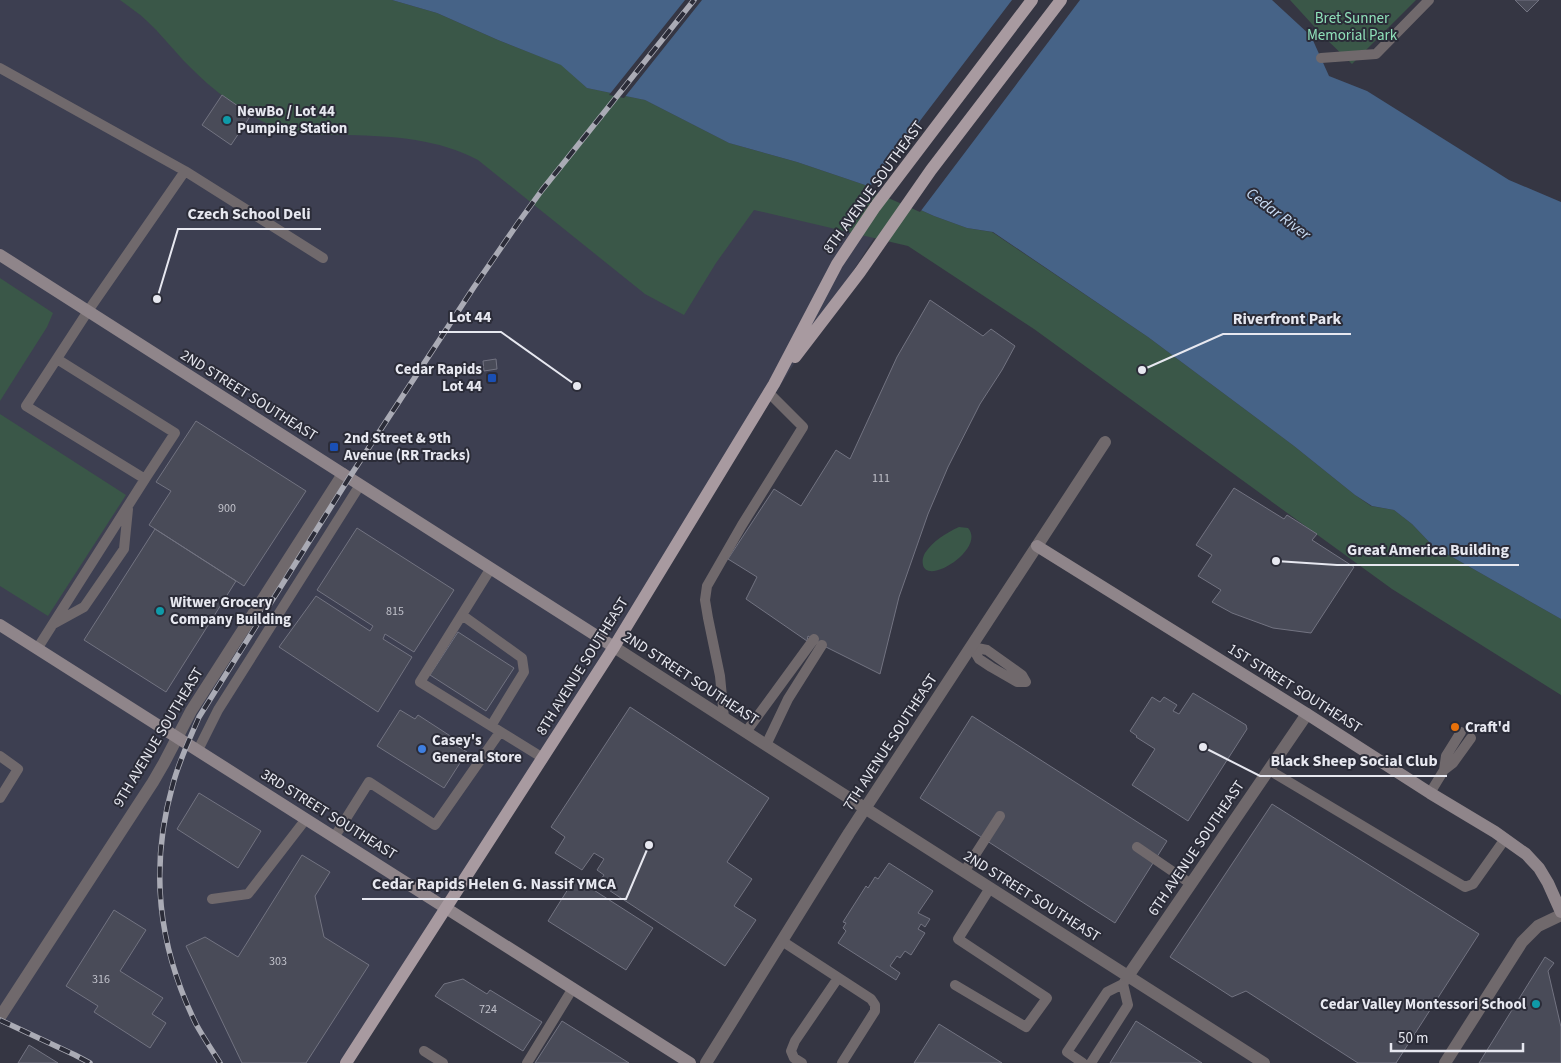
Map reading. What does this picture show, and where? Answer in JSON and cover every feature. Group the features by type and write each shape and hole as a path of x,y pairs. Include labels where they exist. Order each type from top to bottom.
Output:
{"main road":[{"name":"8TH AVENUE SOUTHEAST","path":"346,1063 614,647 772,388 836,264 875,207 1032,0"},
{"name":"8TH AVENUE SOUTHEAST","path":"772,388 860,272 931,170 1061,0"}],"street":[{"name":"2ND STREET SOUTHEAST","path":"0,255 990,888 1126,980 1264,1063"},
{"name":"7TH AVENUE SOUTHEAST","path":"706,1063 866,809 1105,442"},
{"name":"9TH AVENUE SOUTHEAST","path":"0,1017 156,776 191,711 343,474"},
{"name":"1ST STREET SOUTHEAST","path":"1037,546 1505,839 1526,854 1539,868 1548,883 1561,914"},
{"name":"3RD STREET SOUTHEAST","path":"0,625 690,1063"},
{"name":"6TH AVENUE SOUTHEAST","path":"1126,980 1307,714"},
{"path":"1445,1063 1522,942 1538,926 1561,914"}],"lane":[{"path":"1321,58 1376,54 1429,0"},
{"path":"0,68 185,171 323,258"},
{"path":"146,479 26,406 88,311 185,171"},
{"path":"37,648 175,433 57,359"},
{"path":"724,718 720,676 708,618 707,586 742,525 803,427 772,388"},
{"path":"198,750 218,710 360,485"},
{"path":"52,625 84,607 124,549 128,508"},
{"path":"491,568 420,682 543,758"},
{"path":"462,615 522,658 524,672 491,726"},
{"path":"746,732 818,642 788,698 766,745"},
{"path":"972,647 987,650 1022,674 1026,682 1017,682 979,659 972,647"},
{"path":"334,836 369,782 435,825 500,732"},
{"path":"1444,770 1446,756 1461,732"},
{"path":"1430,793 1444,770 1453,763 1471,738"},
{"path":"0,756 18,769 0,798"},
{"path":"1269,770 1465,887 1473,884 1505,839"},
{"path":"964,872 1000,816"},
{"path":"212,899 248,894 306,819"},
{"path":"1136,847 1191,884"},
{"path":"955,986 1026,1027 1047,998 958,939 990,888"},
{"path":"782,941 871,998 875,1005 875,1011 842,1063"},
{"path":"802,1063 794,1058 791,1051 795,1041 838,978"},
{"path":"1079,1062 1067,1052 1107,992 1126,980 1128,1005 1090,1063"},
{"path":"527,1063 572,988"},
{"path":"424,1051 444,1063"}],"shaded area":[{"path":"0,0 282,0 562,65 645,100 729,143 865,185 895,205 614,647 346,1063 89,1063 0,1020"}],"green space":[{"path":"120,0 392,0 437,13 562,65 587,88 645,100 729,143 797,162 865,185 934,216 967,228 992,232 1148,337 1371,506 1394,510 1412,524 1433,546 1561,619 1561,695 1392,589 1034,329 908,246 754,210 716,263 684,315 645,294 478,160 463,153 432,143 399,138 301,133 285,130 257,119 217,92 183,60 147,21"},
{"name":"Bret Sunner Memorial Park","path":"1290,0 1416,0 1352,64"},
{"path":"0,278 53,313 47,327 0,401"},
{"path":"0,414 126,495 48,616 0,586"},
{"path":"959,527 968,528 971,536 969,545 963,554 944,568 935,571 927,570 923,565 925,553 940,538"}],"water":[{"name":"Cedar River","path":"392,0 1272,0 1311,36 1329,76 1367,91 1509,180 1561,202 1561,619 1433,546 1412,524 1394,510 1372,506 1355,495 1294,446 1148,337 993,232 967,228 934,216 865,185 797,162 729,143 645,100 587,88 561,65 437,13"}],"pier":[{"path":"685,0 702,0 624,98 609,95"},
{"path":"1012,0 1080,0 920,212 868,189"}],"building":[{"path":"1515,0 1539,0 1527,12"},
{"name":"NewBo / Lot 44 Pumping Station","path":"222,95 251,115 231,145 202,125"},
{"path":"930,300 983,336 991,329 1015,346 980,404 948,467 928,514 899,597 880,674 808,636 807,641 746,599 757,577 728,559 774,489 801,506 836,450 850,459 897,357"},
{"path":"496,359 497,369 484,371 483,361"},
{"path":"196,421 306,491 244,586 149,525 171,491 156,482"},
{"path":"1234,488 1284,519 1287,515 1317,534 1312,540 1354,567 1311,633 1273,628 1232,613 1212,602 1221,590 1198,576 1212,555 1196,545"},
{"path":"357,528 454,590 414,652 385,634 383,639 412,657 378,712 279,647 316,596 370,631 373,626 317,590"},
{"name":"Witwer Grocery Company Building","path":"155,529 236,581 166,692 84,640"},
{"path":"458,632 514,668 486,711 430,675"},
{"path":"1193,693 1246,725 1247,729 1188,821 1132,785 1155,749 1130,731 1152,697 1160,702 1164,697 1177,705 1173,711 1179,714"},
{"path":"630,707 769,798 727,862 752,879 734,906 756,920 725,966 598,883 604,875 597,870 604,859 594,853 582,870 555,853 565,837 551,827"},
{"name":"Casey's General Store","path":"400,710 415,719 418,715 455,739 452,743 467,752 444,788 377,746"},
{"path":"972,716 1167,841 1115,923 920,798"},
{"path":"199,793 261,831 238,868 177,829"},
{"path":"1272,804 1479,934 1396,1063 1358,1063 1246,991 1232,997 1170,957"},
{"path":"302,855 330,872 315,896 324,937 369,965 306,1063 242,1063 186,946 205,937 238,957"},
{"path":"889,863 933,891 918,913 930,919 925,927 921,924 918,929 925,933 911,955 905,951 900,958 897,956 890,966 900,973 896,980 838,943 846,931 843,928 846,923 843,922 866,886 868,888 875,877 878,879"},
{"path":"575,878 653,928 626,970 548,921"},
{"path":"114,910 146,930 120,971 163,998 152,1014 166,1023 150,1048 94,1012 98,1006 66,986"},
{"name":"Cedar Valley Montessori School","path":"1545,957 1554,963 1548,971 1561,1027 1561,1063 1479,1063"},
{"path":"463,979 487,994 490,990 542,1022 523,1051 435,996 444,984"},
{"path":"562,1021 629,1063 535,1063"},
{"path":"1136,1021 1202,1063 1110,1063"},
{"path":"939,1024 1002,1063 914,1063"},
{"path":"29,1045 58,1063 18,1063"}],"railway":[{"path":"220,1063 196,1024 183,995 173,965 161,906 161,846 166,815 178,767 199,717 349,478 518,223 542,190 694,0"},
{"path":"0,1020 90,1063"}],"place":[{"name":"NewBo / Lot 44 Pumping Station","path":"227,120"},
{"name":"Czech School Deli","path":"157,299"},
{"name":"Riverfront Park","path":"1142,370"},
{"name":"Cedar Rapids Lot 44","path":"492,378"},
{"name":"Lot 44","path":"577,386"},
{"name":"2nd Street & 9th Avenue (RR Tracks)","path":"334,447"},
{"name":"Great America Building","path":"1276,561"},
{"name":"Witwer Grocery Company Building","path":"160,611"},
{"name":"Craft'd","path":"1455,727"},
{"name":"Black Sheep Social Club","path":"1203,747"},
{"name":"Casey's General Store","path":"422,749"},
{"name":"Cedar Rapids Helen G. Nassif YMCA","path":"649,845"},
{"name":"Cedar Valley Montessori School","path":"1536,1004"}]}
